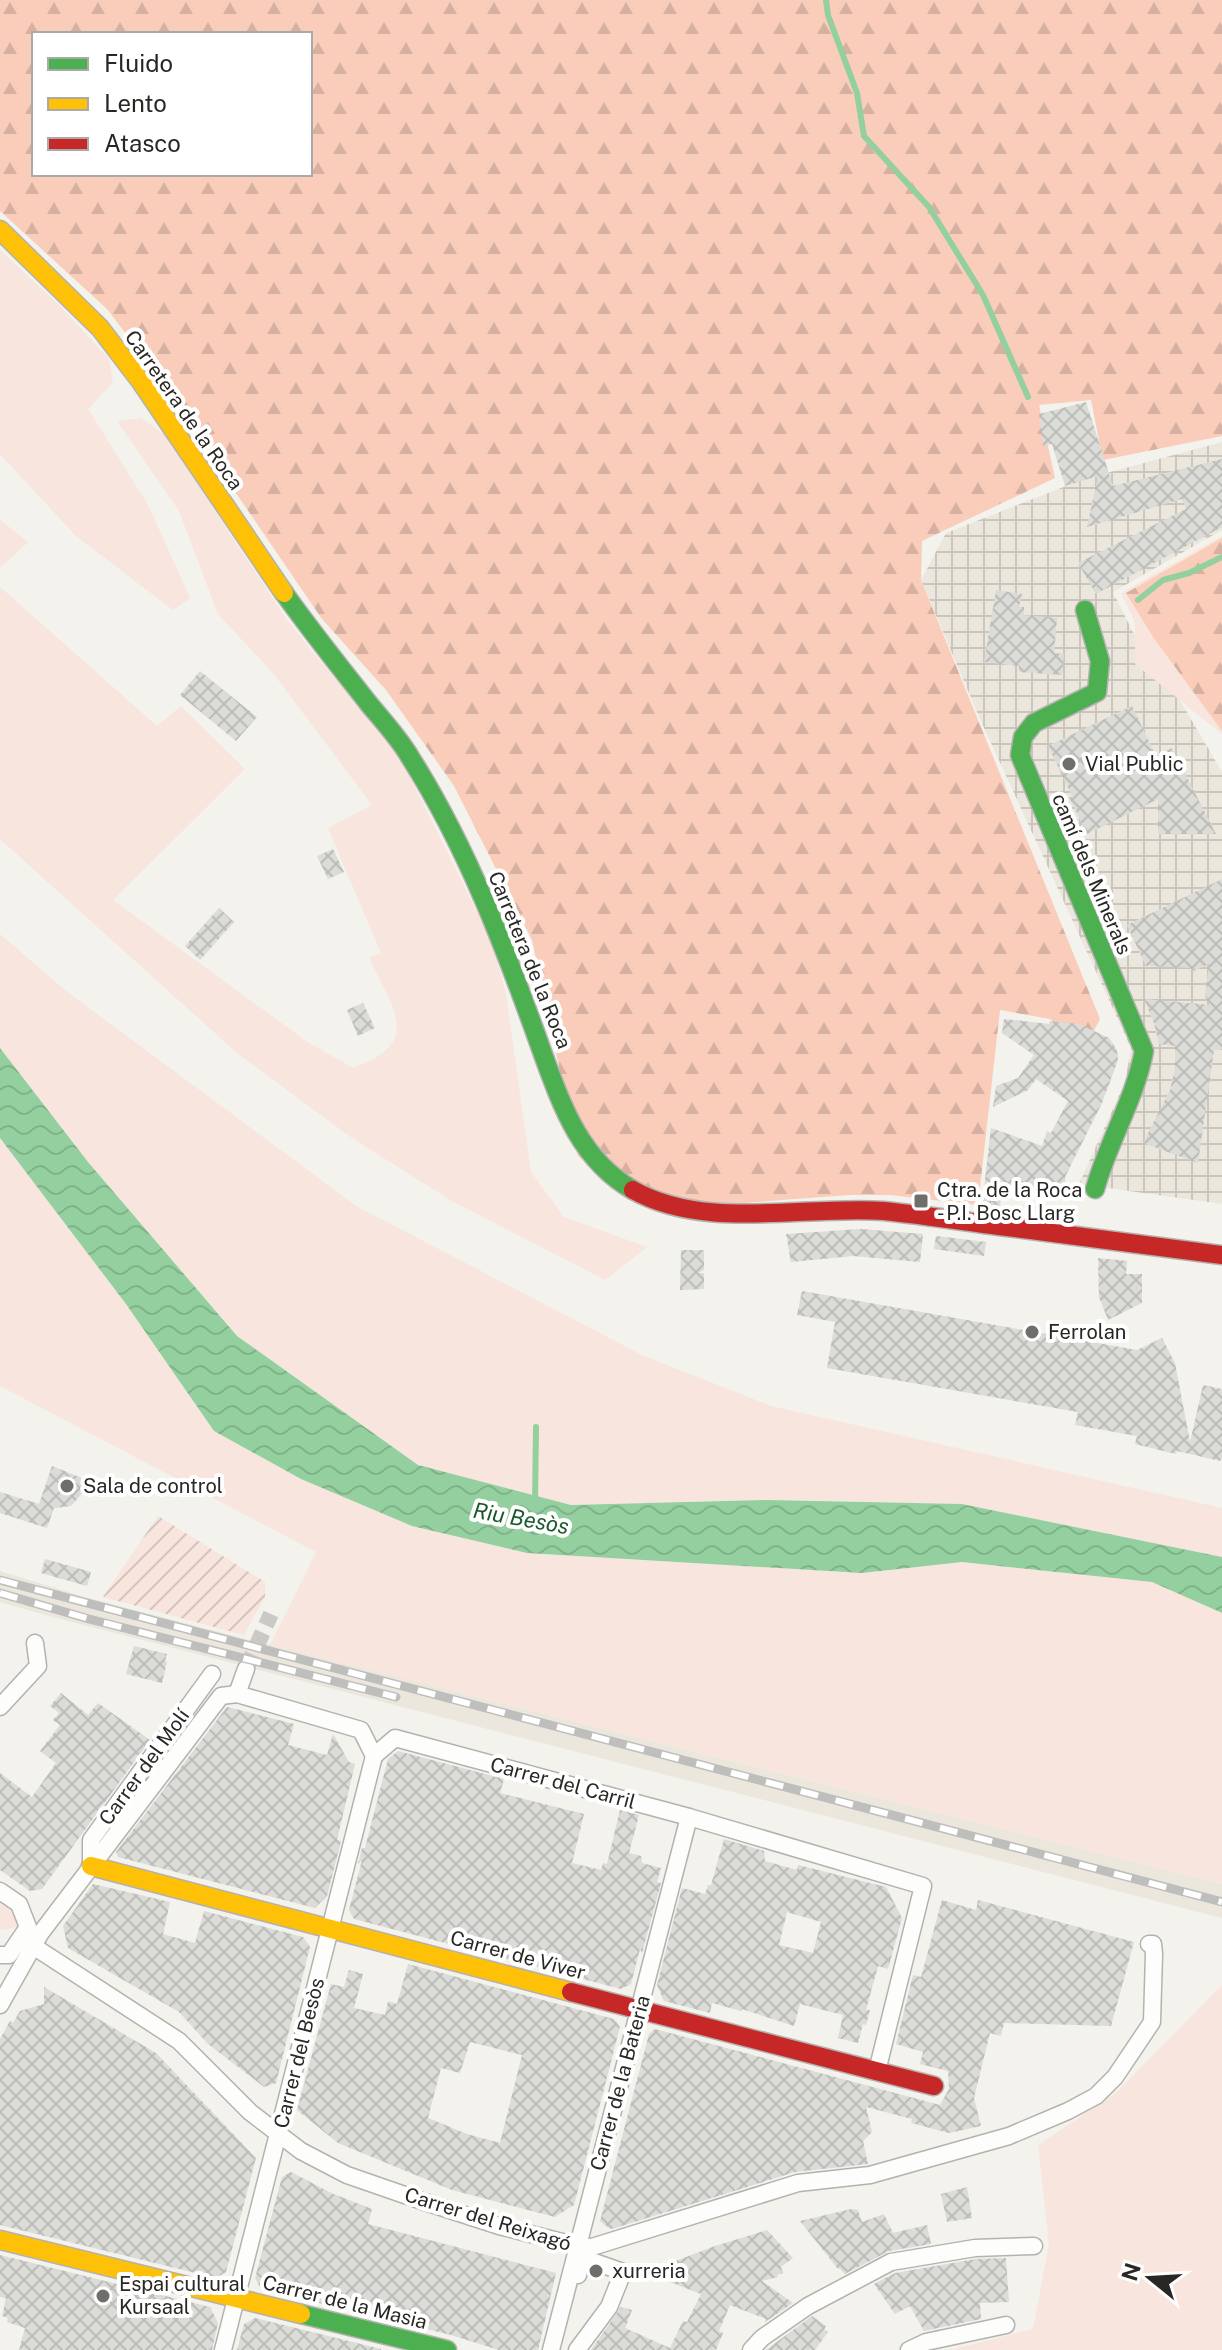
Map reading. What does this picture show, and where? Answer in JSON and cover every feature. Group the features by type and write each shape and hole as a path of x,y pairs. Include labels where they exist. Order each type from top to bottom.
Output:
{"street":[{"name":"Carretera de la Roca","path":"0,230 100,328 142,383 297,611 409,754 439,806 493,916 561,1103 583,1145 616,1180 651,1200 703,1210 756,1213 882,1211 1222,1255"},
{"name":"camí dels Minerals","path":"1085,610 1100,655 1102,678 1097,692 1034,723 1021,740 1020,755 1144,1051 1135,1089 1104,1157 1095,1189"},
{"path":"0,1707 38,1666 35,1643"},
{"name":"Carrer del Molí","path":"0,2005 6,1979 91,1866 229,1695 246,1669"},
{"name":"Carrer del Molí","path":"91,1866 91,1840 212,1674"},
{"path":"229,1695 361,1730 374,1756"},
{"name":"Carrer del Carril","path":"374,1756 395,1738 689,1817 923,1886 877,2071"},
{"name":"Carrer del Besòs","path":"223,2350 374,1756"},
{"name":"Carrer de la Bateria","path":"551,2350 689,1817"},
{"name":"Carrer de Viver","path":"91,1866 934,2086"},
{"path":"0,1883 24,1899 37,1940"},
{"path":"0,1891 19,1904 28,1927 9,1955 0,1955"},
{"name":"Carrer del Reixagó","path":"37,1940 179,2041 250,2112 301,2151 347,2175 499,2226 592,2247 798,2183 870,2175 1009,2136 1096,2096 1115,2077 1152,2022 1154,1954 1153,1944 1149,1944"},
{"name":"Carrer de la Masia","path":"0,2240 447,2350"},
{"path":"751,2350 762,2338 808,2306 891,2262 975,2248 1034,2246"},
{"path":"558,2350 583,2258 623,2272 609,2307 577,2350"},
{"path":"909,2350 926,2342 1006,2325"}],"shaded area":[{"path":"0,250 60,306 109,359 113,382 88,409 148,505 190,598 173,610 76,536 0,454"},
{"path":"141,418 164,434 287,620 402,761 493,944 506,995 531,1172 564,1217 647,1247 605,1280 452,1201 352,1138 237,1053 0,839 0,587 157,726 181,706 245,769 113,900 306,1041 353,1068 375,1058 389,1047 396,1036 397,1023 393,1009 369,958 381,953 328,828 372,805 273,673 218,614 179,511 117,421"},
{"path":"1222,442 1222,530 1113,592 1143,652 1168,680 1222,772 1222,1204 1079,1184 1125,1082 1131,1048 980,719 921,580 946,533 1084,479"},
{"path":"0,520 28,542 0,568"},
{"path":"1222,536 1126,593 1222,734 1135,664 1135,623 1121,593"},
{"path":"0,934 66,991 356,1206 642,1355 771,1406 1222,1508 1222,1557 962,1504 767,1500 571,1505 418,1465 237,1336 88,1162 0,1048"},
{"path":"0,1138 126,1304 214,1431 301,1479 412,1526 527,1553 862,1573 962,1562 1152,1582 1222,1613 1222,1884 270,1645 316,1552 0,1386"},
{"path":"158,1516 265,1582 265,1597 244,1635 103,1597"},
{"path":"0,1571 88,1598 270,1645 1222,1884 1222,1918 49,1616 0,1602"},
{"path":"0,1891 27,1924 0,1929"},
{"path":"1222,1985 1222,2350 950,2350 1033,2329 1049,2244 1038,2145 1116,2093"}],"green space":[{"path":"0,0 1222,0 1222,436 1103,460 1091,400 1039,405 1055,478 922,541 921,580 1100,1019 1086,1046 1050,1019 1000,1010 978,1205 890,1195 730,1204 633,1196 578,1156 532,940 454,786 386,690 322,619 107,309 0,211"},
{"path":"1222,538 1222,731 1153,637 1126,593"}],"water":[{"name":"Riu Besòs","path":"0,1048 88,1162 237,1336 418,1465 571,1505 767,1500 962,1504 1222,1557 1222,1613 1152,1582 962,1562 862,1573 527,1553 412,1526 301,1479 214,1431 126,1304 0,1138"}],"building":[{"path":"1086,402 1113,486 1222,459 1222,527 1096,594 1078,563 1186,509 1182,499 1087,527 1098,476 1065,486 1052,444 1043,446 1039,414"},
{"path":"996,590 1022,594 1019,607 1024,607 1024,615 1057,618 1054,653 1064,654 1062,675 1019,672 1019,666 984,662"},
{"path":"200,671 257,717 236,741 180,695"},
{"path":"1132,706 1156,756 1172,748 1216,834 1158,834 1158,799 1087,834 1048,746"},
{"path":"333,849 344,872 328,879 317,856"},
{"path":"1222,879 1222,1050 1214,1050 1198,1163 1143,1143 1170,1090 1175,1069 1175,1046 1159,1044 1144,999 1210,1005 1205,996 1209,964 1194,971 1192,968 1146,966 1127,925"},
{"path":"219,908 234,922 200,960 185,946"},
{"path":"363,1003 375,1028 358,1036 347,1010"},
{"path":"1004,1019 1079,1024 1109,1038 1117,1050 1118,1060 1102,1103 1065,1177 1066,1191 1003,1184 1000,1206 982,1206 991,1128 1042,1146 1047,1131 1051,1133 1068,1101 1036,1079 1028,1090 993,1107 996,1086 1018,1078 1034,1055 1002,1033"},
{"path":"861,1229 923,1234 920,1262 853,1256 791,1262 786,1234"},
{"path":"936,1236 986,1242 984,1256 934,1249"},
{"path":"681,1250 704,1250 704,1270 698,1273 704,1273 704,1289 680,1290"},
{"path":"1098,1258 1127,1261 1126,1274 1142,1274 1142,1303 1108,1320 1099,1297"},
{"path":"802,1291 1137,1350 1162,1338 1175,1363 1190,1442 1203,1385 1222,1389 1222,1458 1220,1461 1177,1451 1176,1454 1135,1444 1137,1436 1075,1425 1078,1412 827,1368 835,1322 797,1315"},
{"path":"52,1466 92,1482 71,1506 54,1508 47,1528 0,1513 0,1492 39,1504"},
{"path":"45,1559 91,1572 87,1586 41,1573"},
{"path":"134,1646 167,1654 162,1683 126,1674"},
{"path":"61,1693 88,1715 98,1703 150,1740 42,1889 30,1891 0,1870 0,1773 32,1797 56,1763 40,1751 60,1725 53,1720 59,1713 50,1706"},
{"path":"227,1707 294,1724 288,1745 327,1755 333,1734 349,1762 355,1764 327,1896 315,1908 118,1857 116,1852"},
{"path":"398,1751 504,1779 500,1793 584,1814 572,1863 601,1870 603,1863 607,1864 620,1810 639,1815 629,1853 641,1856 642,1863 661,1868 657,1882 661,1883 631,1984 621,1989 354,1919 349,1910 362,1860 358,1864 362,1848 365,1848 388,1759"},
{"path":"724,1839 764,1851 765,1861 797,1870 798,1865 886,1887 902,1918 888,1969 878,1966 866,2010 870,2010 858,2043 838,2038 843,2015 800,2004 794,2026 712,2003 710,2013 664,2001 657,1985 682,1888 705,1894 708,1885 711,1885","holes":["787,1912 821,1922 813,1953 779,1945"]},
{"path":"93,1884 170,1902 163,1934 195,1943 204,1911 303,1937 310,1947 276,2083 264,2087 208,2044 179,2012 68,1948 63,1926"},
{"path":"942,1900 976,1910 978,1900 1134,1942 1111,2026 1004,2023 1001,2036 990,2033 974,2098 981,2126 949,2133 866,2107 872,2132 863,2141 868,2164 795,2172 615,2228 610,2229 600,2221 649,2034 655,2029 940,2105 949,2089 948,2071 920,2064 923,2052 896,2044 913,1975 921,1977"},
{"path":"408,1964 614,2019 620,2027 574,2205 555,2217 452,2190 338,2143 297,2110 331,1984 344,1987 349,1970 363,1974 354,2008 385,2015 388,2001 397,2004","holes":["470,2042 522,2055 500,2143 428,2118 441,2068 460,2073"]},
{"path":"44,1987 156,2053 256,2158 226,2272 216,2278 0,2225 0,2039 20,2011 44,2004"},
{"path":"291,2172 331,2193 372,2209 368,2224 556,2273 538,2350 499,2350 451,2335 261,2289 255,2278 282,2177"},
{"path":"967,2187 972,2218 947,2222 941,2194"},
{"path":"858,2210 862,2222 884,2214 893,2233 927,2225 931,2244 889,2251 845,2274 800,2221"},
{"path":"767,2230 793,2258 781,2267 783,2273 778,2277 762,2281 793,2303 765,2322 766,2319 730,2305 719,2331 723,2333 716,2350 591,2350 621,2307 632,2310 625,2328 670,2348 701,2294 662,2279 669,2260 673,2262"},
{"path":"0,2255 210,2307 218,2323 212,2350 19,2350 25,2328 7,2322 8,2318 2,2316 6,2298 0,2297"},
{"path":"1006,2258 1009,2302 980,2303 981,2319 924,2331 910,2306 895,2314 874,2284 895,2273 976,2259"},
{"path":"812,2316 826,2326 824,2330 828,2332 815,2350 766,2350"},
{"path":"255,2318 381,2350 237,2350 244,2324"}],"waterway":[{"path":"826,0 828,15 857,93 864,136 929,207 983,295 1028,397"},
{"path":"1138,600 1163,580 1189,573 1222,557"},
{"name":"Riu Besòs","path":"535,1504 536,1427"}],"tunnel":[{"path":"246,1669 271,1614"}],"railway":[{"path":"0,1580 1222,1902"},
{"path":"0,1593 89,1619 396,1697"}],"traffic: fast":[{"path":"284,593 401,743 431,792 469,865 576,1132 600,1164 633,1190"},
{"path":"1085,610 1100,661 1097,692 1034,723 1023,737 1020,755 1144,1051 1095,1189"},
{"path":"301,2314 447,2350"}],"traffic: slow":[{"path":"0,230 100,328 142,383 284,593"},
{"path":"91,1866 571,1992"},
{"path":"0,2240 301,2314"}],"traffic: jam":[{"path":"633,1190 692,1210 756,1214 884,1211 1222,1255"},
{"path":"571,1992 934,2086"}],"place":[{"name":"Vial Public","path":"1069,764"},
{"name":"Ctra. de la Roca - P.I. Bosc Llarg","path":"921,1201"},
{"name":"Ferrolan","path":"1032,1332"},
{"name":"Sala de control","path":"67,1486"},
{"name":"xurreria","path":"596,2271"},
{"name":"Espai cultural Kursaal","path":"103,2296"}]}
